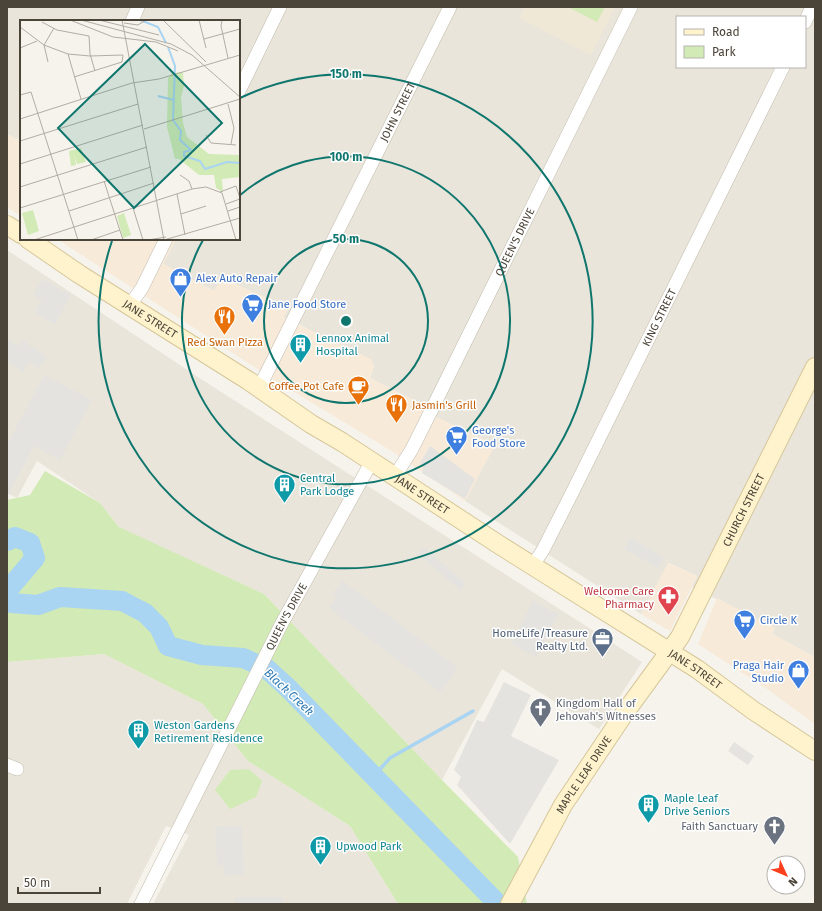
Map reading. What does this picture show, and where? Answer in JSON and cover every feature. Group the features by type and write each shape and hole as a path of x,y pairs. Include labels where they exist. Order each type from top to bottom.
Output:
{"main road":[{"path":"7,225 20,233"},
{"name":"JANE STREET","path":"30,240 259,388 311,424 372,461 670,652 815,751"},
{"name":"CHURCH STREET","path":"670,652 680,637 815,367"},
{"name":"MAPLE LEAF DRIVE","path":"512,898 563,805 626,711 670,652"}],"street":[{"path":"132,20 138,7"},
{"path":"240,89 280,7"},
{"name":"JOHN STREET","path":"259,388 450,7"},
{"name":"QUEEN'S DRIVE","path":"394,476 412,449 631,7"},
{"path":"806,20 812,7"},
{"name":"KING STREET","path":"533,565 543,550 573,491 782,68"},
{"path":"130,305 142,288 166,240"},
{"name":"QUEEN'S DRIVE","path":"141,904 282,623 372,461"}],"shaded area":[{"path":"7,7 815,7 815,657 772,634 775,628 692,587 697,576 669,563 641,614 465,501 495,445 436,417 423,405 370,378 374,366 299,324 283,317 289,308 222,279 214,291 163,264 175,240 240,240 240,20 20,20 20,140 7,134"},
{"path":"525,7 615,7 591,55 519,18"},
{"path":"7,134 20,140 20,215 7,207"},
{"path":"59,240 175,240 163,264 214,291 222,278 289,308 283,317 371,359 374,366 370,378 423,405 436,417 495,445 465,501 390,450 276,381"},
{"path":"7,250 201,379 642,662 599,729 502,669 442,780 264,594 121,529 100,503 37,461 17,498 7,493"},
{"path":"42,279 71,295 55,324 35,313 42,300 33,295"},
{"path":"7,339 18,346 22,340 47,357 39,368 29,362 23,372 7,362"},
{"path":"44,375 92,400 60,460 34,446 7,497 7,445"},
{"path":"430,446 475,479 465,499 422,473 424,465 420,463"},
{"path":"630,538 664,557 658,568 624,549"},
{"path":"424,548 465,583 460,590 418,554"},
{"path":"668,563 697,576 670,631 641,614"},
{"path":"343,581 458,668 440,692 329,608 337,597 333,593"},
{"path":"717,598 775,628 772,634 815,657 815,724 767,689 698,644"},
{"path":"533,601 558,614 536,657 511,644"},
{"path":"104,654 203,704 248,761 350,826 398,904 153,904 189,835 166,826 127,904 7,904 7,662"},
{"path":"504,682 531,695 511,736 559,760 510,844 457,785 461,777 454,770 477,720 484,722"},
{"path":"734,742 754,756 748,765 728,751"},
{"path":"242,826 244,875 225,876 224,865 217,865 215,827"},
{"path":"235,897 283,897 283,904 235,904"}],"green space":[{"path":"568,7 605,7 597,22"},
{"path":"45,471 100,503 119,527 264,594 518,857 527,904 398,904 350,826 248,761 203,704 104,654 7,662 7,500 30,495"},
{"path":"249,769 262,781 256,797 230,809 215,790 230,770"}],"waterway":[{"name":"Black Creek","path":"7,541 15,537 30,543 35,558 7,591"},
{"name":"Black Creek","path":"7,596 11,603 38,605 60,597 122,601 145,613 159,627 168,646 202,655 243,658 266,668 288,688 498,904"},
{"path":"374,776 390,758 473,711"}],"place":[{"name":"Alex Auto Repair","path":"181,298"},
{"name":"Jane Food Store","path":"252,324"},
{"name":"Red Swan Pizza","path":"225,336"},
{"name":"Lennox Animal Hospital","path":"300,364"},
{"name":"Coffee Pot Cafe","path":"359,406"},
{"name":"Jasmin's Grill","path":"396,424"},
{"name":"George's Food Store","path":"457,456"},
{"name":"Central Park Lodge","path":"284,504"},
{"name":"Welcome Care Pharmacy","path":"669,616"},
{"name":"Circle K","path":"744,640"},
{"name":"HomeLife/Treasure Realty Ltd.","path":"603,658"},
{"name":"Praga Hair Studio","path":"799,690"},
{"name":"Kingdom Hall of Jehovah's Witnesses","path":"541,728"},
{"name":"Weston Gardens Retirement Residence","path":"139,750"},
{"name":"Maple Leaf Drive Seniors","path":"649,824"},
{"name":"Faith Sanctuary","path":"774,846"},
{"name":"Upwood Park","path":"320,866"}]}
